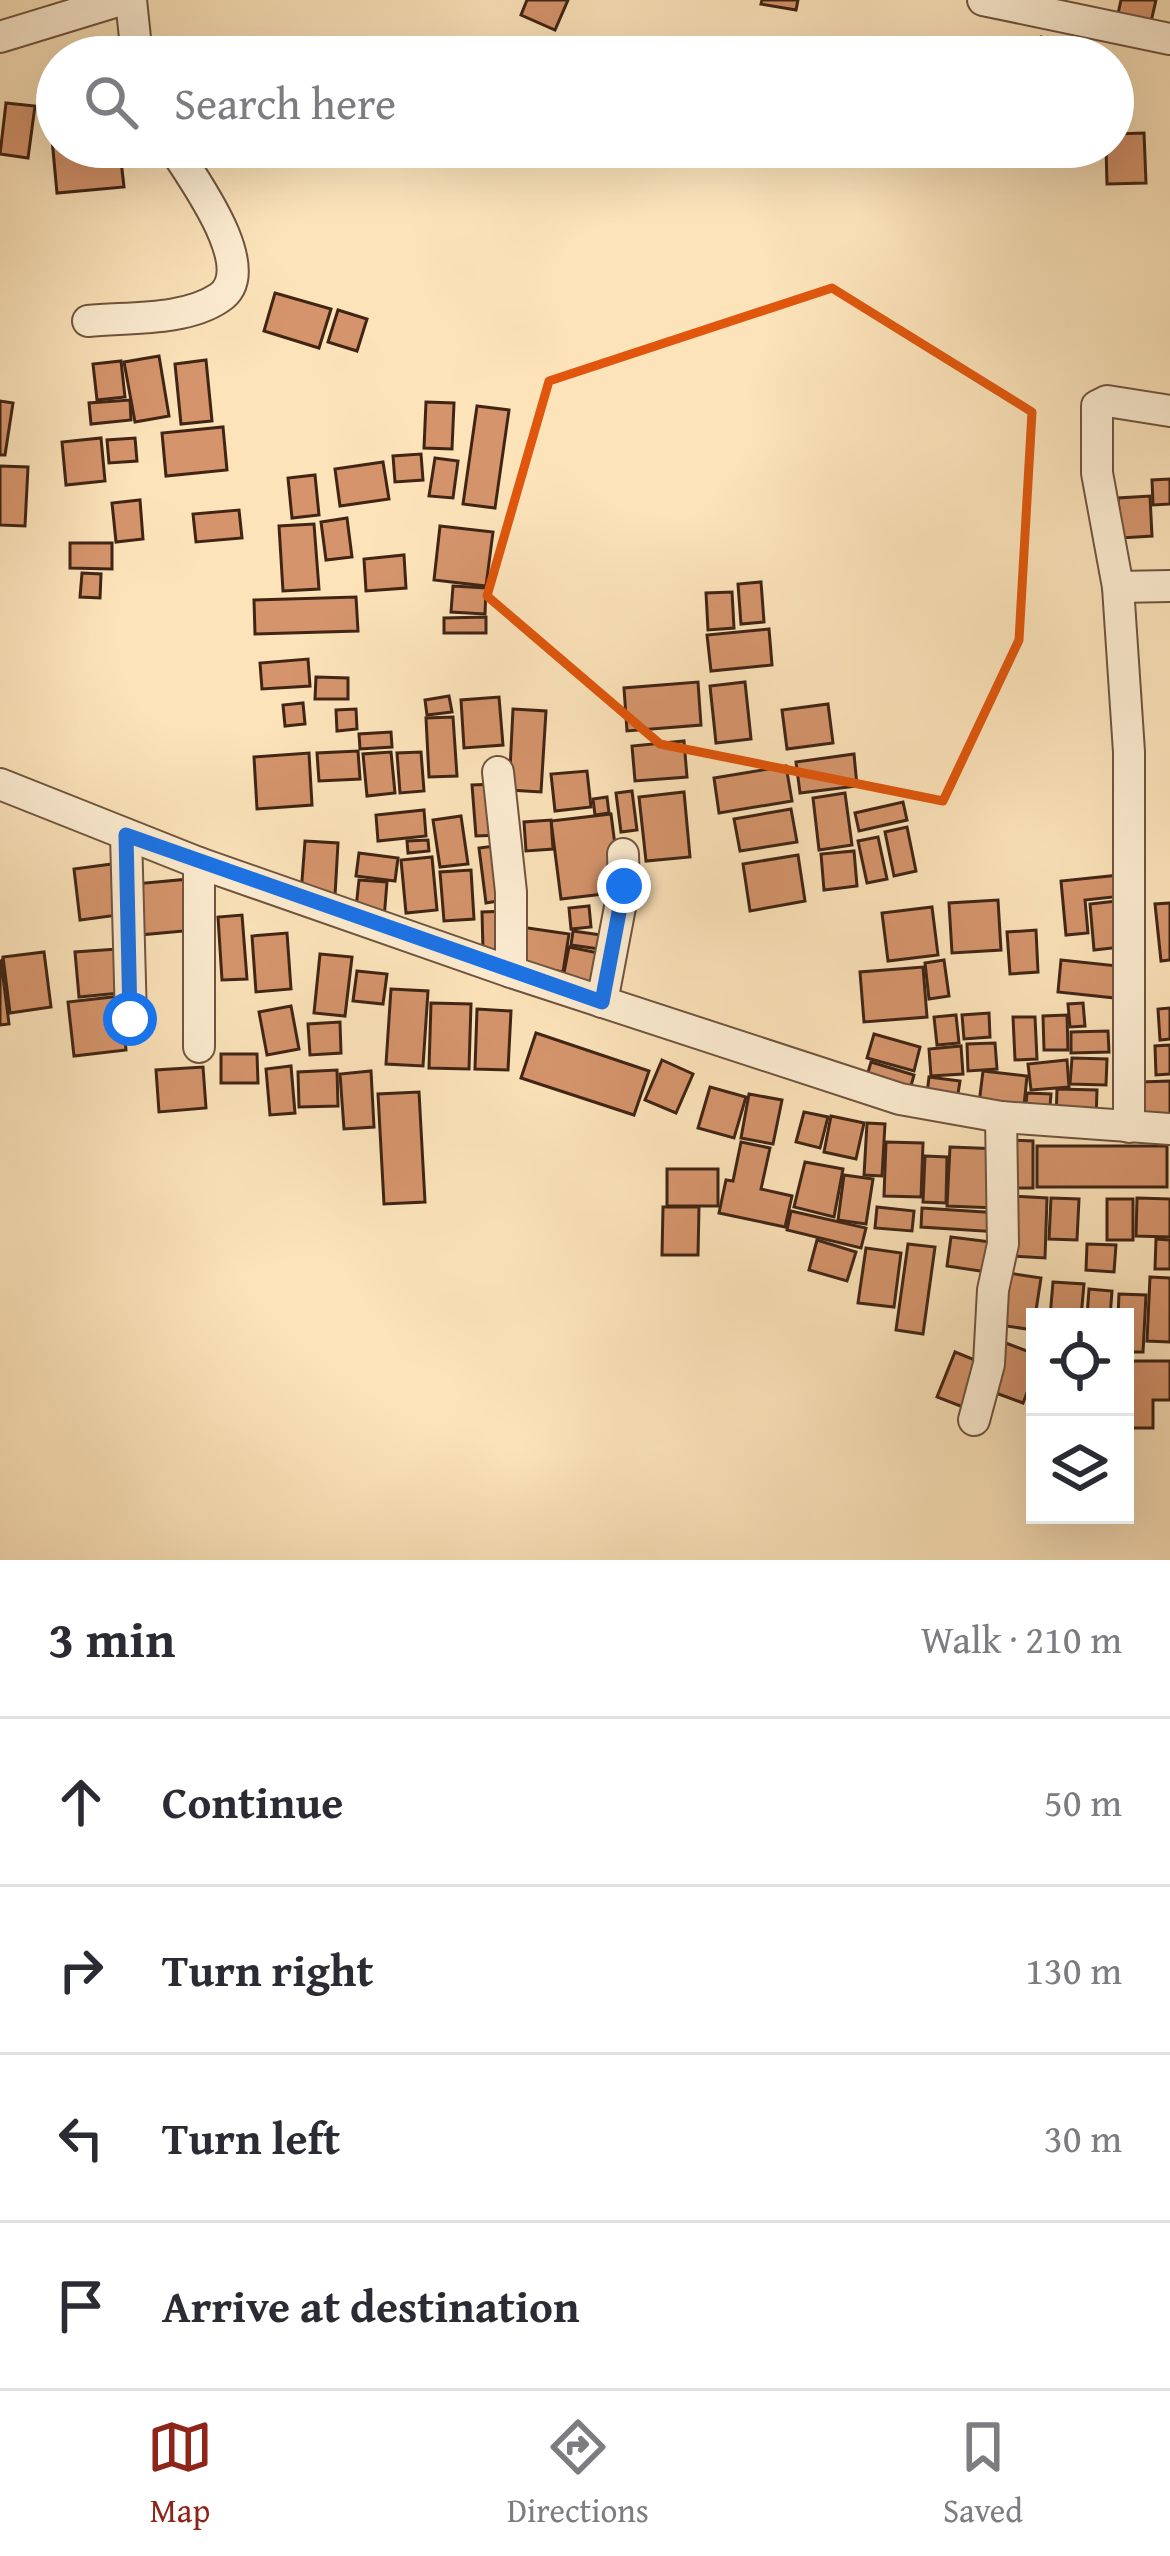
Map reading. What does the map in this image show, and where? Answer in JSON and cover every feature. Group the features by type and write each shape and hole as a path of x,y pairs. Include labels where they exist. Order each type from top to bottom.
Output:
{"street":[{"path":"0,37 121,0"},
{"path":"131,0 134,36"},
{"path":"983,0 1100,13 1170,38"},
{"path":"88,321 199,307 230,289 234,276 226,241 215,213 186,168"},
{"path":"1130,1127 1132,828 1118,586 1099,488 1097,406 1107,400 1170,411"},
{"path":"1118,586 1170,586"},
{"path":"497,772 511,892 512,972"},
{"path":"0,784 199,863 900,1099 1001,1118 1170,1129"},
{"path":"126,835 130,1019"},
{"path":"602,1002 624,886 623,854"},
{"path":"199,863 199,1047"},
{"path":"974,1420 989,1364 993,1290 1003,1244 1001,1118"}],"highlighted area":[{"path":"832,288 1032,412 1019,640 943,801 660,744 487,596 549,381"}],"building":[{"path":"527,0 568,0 555,30 521,15"},
{"path":"762,0 798,0 796,10 761,4"},
{"path":"1121,0 1156,0 1151,22 1118,14"},
{"path":"6,103 35,106 28,158 0,154"},
{"path":"1134,133 1144,133 1146,183 1107,184 1107,168 1134,168"},
{"path":"55,168 122,168 124,187 57,193"},
{"path":"275,293 331,309 319,348 264,331"},
{"path":"338,310 367,319 357,351 328,342"},
{"path":"159,356 169,416 135,422 124,362"},
{"path":"206,360 212,421 181,424 175,364"},
{"path":"121,361 125,397 97,400 93,364"},
{"path":"130,400 131,420 91,424 89,403"},
{"path":"0,401 13,403 5,455 0,455"},
{"path":"426,402 454,403 452,449 424,448"},
{"path":"477,406 509,410 495,508 463,504"},
{"path":"223,427 227,470 166,476 162,433"},
{"path":"101,438 105,481 66,485 62,442"},
{"path":"135,438 137,461 109,463 107,440"},
{"path":"421,454 423,480 395,482 393,456"},
{"path":"435,458 458,461 453,498 429,496"},
{"path":"383,462 389,499 340,506 335,469"},
{"path":"0,466 28,467 25,526 0,525"},
{"path":"315,475 319,515 292,518 288,478"},
{"path":"1170,479 1170,504 1153,505 1152,480"},
{"path":"1150,496 1152,536 1121,538 1118,498"},
{"path":"140,500 143,539 116,542 112,503"},
{"path":"239,510 242,538 196,542 193,514"},
{"path":"347,518 352,557 326,560 321,522"},
{"path":"314,524 319,589 283,591 279,526"},
{"path":"440,526 493,532 486,586 434,580"},
{"path":"70,543 112,543 112,569 70,568"},
{"path":"404,555 406,588 366,591 364,559"},
{"path":"82,573 101,574 100,598 80,597"},
{"path":"761,582 764,622 741,624 738,584"},
{"path":"453,586 486,588 485,614 451,612"},
{"path":"732,592 734,628 708,630 706,593"},
{"path":"356,597 358,631 255,634 254,600"},
{"path":"486,617 486,633 444,633 444,618"},
{"path":"769,629 772,665 711,671 707,635"},
{"path":"308,659 310,686 262,689 260,663"},
{"path":"316,677 348,678 348,699 315,699"},
{"path":"698,682 701,725 627,731 624,688"},
{"path":"745,682 751,739 716,743 710,686"},
{"path":"449,696 452,712 427,715 425,700"},
{"path":"499,697 503,745 464,748 461,700"},
{"path":"303,703 305,724 285,726 283,705"},
{"path":"828,704 833,743 787,749 782,710"},
{"path":"356,709 357,729 337,731 336,710"},
{"path":"513,709 546,711 541,792 509,790"},
{"path":"453,717 457,776 429,777 426,718"},
{"path":"391,732 392,747 360,749 359,734"},
{"path":"684,741 687,777 635,781 632,746"},
{"path":"358,751 360,779 319,781 317,753"},
{"path":"391,752 395,793 367,796 363,754"},
{"path":"421,752 424,791 400,793 397,753"},
{"path":"309,753 312,805 257,809 254,757"},
{"path":"854,754 857,786 800,793 796,762"},
{"path":"786,766 792,801 719,813 714,778"},
{"path":"587,771 591,807 555,811 551,774"},
{"path":"496,784 500,835 476,836 472,785"},
{"path":"632,791 637,830 621,832 616,793"},
{"path":"684,792 690,857 646,861 639,797"},
{"path":"845,793 852,845 819,850 813,798"},
{"path":"607,797 609,813 595,815 593,799"},
{"path":"903,802 907,820 859,831 855,813"},
{"path":"791,809 797,842 740,851 734,819"},
{"path":"424,810 426,836 378,841 376,815"},
{"path":"611,814 621,892 561,899 551,821"},
{"path":"461,816 468,864 440,867 433,820"},
{"path":"551,820 553,849 526,851 524,822"},
{"path":"907,827 916,871 894,876 885,832"},
{"path":"878,837 887,879 867,883 858,841"},
{"path":"428,840 429,851 408,853 407,841"},
{"path":"305,841 338,843 335,896 301,894"},
{"path":"503,845 510,899 486,903 479,848"},
{"path":"854,851 857,886 824,890 821,854"},
{"path":"359,853 398,858 395,881 356,876"},
{"path":"798,855 805,901 750,911 743,864"},
{"path":"432,857 437,910 406,913 401,860"},
{"path":"112,864 118,915 80,920 74,869"},
{"path":"471,870 474,919 444,921 440,872"},
{"path":"1120,875 1122,896 1085,900 1088,933 1066,935 1061,881"},
{"path":"190,879 195,930 139,935 134,884"},
{"path":"359,880 387,882 384,919 355,917"},
{"path":"998,900 1001,950 952,953 949,903"},
{"path":"1117,901 1121,947 1094,950 1090,904"},
{"path":"1170,903 1170,960 1161,961 1155,904"},
{"path":"589,906 591,927 571,929 569,908"},
{"path":"932,907 938,955 888,961 882,913"},
{"path":"509,911 510,949 483,950 482,912"},
{"path":"242,915 247,979 222,980 218,917"},
{"path":"521,927 569,934 563,972 515,964"},
{"path":"1036,930 1038,972 1010,974 1007,932"},
{"path":"573,931 608,936 606,950 571,945"},
{"path":"287,933 291,989 256,992 252,936"},
{"path":"569,947 603,954 595,995 561,988"},
{"path":"117,949 120,993 79,997 75,952"},
{"path":"44,952 51,1007 10,1013 3,957"},
{"path":"320,954 352,957 345,1016 314,1013"},
{"path":"944,960 949,996 929,999 925,963"},
{"path":"1061,960 1118,966 1115,998 1058,992"},
{"path":"0,962 9,1024 0,1025"},
{"path":"923,967 927,1017 864,1022 860,972"},
{"path":"357,971 387,974 383,1004 353,1001"},
{"path":"391,989 428,991 423,1066 386,1064"},
{"path":"121,996 126,1050 74,1056 68,1002"},
{"path":"431,1003 471,1004 469,1069 429,1068"},
{"path":"1083,1003 1085,1026 1070,1027 1068,1004"},
{"path":"291,1006 299,1049 267,1055 259,1012"},
{"path":"1170,1008 1170,1039 1160,1040 1158,1009"},
{"path":"477,1009 511,1011 508,1070 475,1069"},
{"path":"989,1013 990,1037 964,1039 962,1015"},
{"path":"956,1015 959,1043 937,1045 934,1017"},
{"path":"1067,1015 1068,1050 1044,1050 1043,1016"},
{"path":"1013,1017 1035,1017 1037,1059 1015,1060"},
{"path":"340,1022 341,1053 310,1055 308,1024"},
{"path":"1108,1031 1109,1052 1071,1053 1071,1032"},
{"path":"536,1033 649,1071 634,1115 521,1078"},
{"path":"874,1034 920,1047 914,1071 867,1058"},
{"path":"995,1043 997,1069 968,1071 967,1044"},
{"path":"1170,1045 1170,1074 1156,1075 1155,1046"},
{"path":"961,1046 963,1074 931,1076 929,1049"},
{"path":"221,1054 257,1054 258,1083 221,1083"},
{"path":"1072,1058 1107,1059 1106,1085 1070,1084"},
{"path":"662,1060 693,1074 676,1113 645,1100"},
{"path":"1067,1060 1069,1087 1031,1090 1028,1064"},
{"path":"871,1062 914,1075 909,1093 866,1079"},
{"path":"291,1066 295,1113 270,1115 266,1069"},
{"path":"203,1067 206,1108 159,1112 156,1070"},
{"path":"337,1070 338,1106 299,1107 298,1072"},
{"path":"371,1071 374,1127 344,1129 340,1074"},
{"path":"983,1071 1027,1076 1023,1116 978,1112"},
{"path":"929,1077 960,1081 956,1106 926,1102"},
{"path":"1170,1081 1170,1121 1142,1123 1141,1082"},
{"path":"710,1087 746,1097 734,1138 698,1128"},
{"path":"1057,1089 1097,1090 1096,1120 1056,1120"},
{"path":"419,1092 425,1202 384,1204 378,1094"},
{"path":"1027,1093 1051,1094 1049,1118 1025,1117"},
{"path":"749,1094 782,1100 773,1144 741,1138"},
{"path":"804,1112 828,1117 820,1148 796,1142"},
{"path":"831,1116 864,1123 856,1159 824,1152"},
{"path":"867,1123 885,1124 882,1176 864,1175"},
{"path":"1006,1140 1033,1141 1033,1188 1006,1188"},
{"path":"741,1142 770,1148 761,1189 792,1196 785,1227 719,1213 726,1180 733,1181"},
{"path":"886,1142 923,1143 921,1197 884,1196"},
{"path":"1037,1146 1167,1146 1167,1187 1037,1187"},
{"path":"950,1147 1000,1149 997,1208 947,1206"},
{"path":"925,1156 947,1157 946,1203 923,1202"},
{"path":"805,1162 843,1169 834,1217 794,1207"},
{"path":"667,1169 718,1169 718,1206 667,1206"},
{"path":"844,1175 873,1179 866,1224 838,1220"},
{"path":"1013,1196 1047,1198 1045,1258 1011,1256"},
{"path":"1051,1198 1079,1199 1077,1240 1049,1239"},
{"path":"1137,1198 1170,1199 1170,1237 1136,1236"},
{"path":"1107,1199 1133,1199 1133,1240 1107,1240"},
{"path":"663,1207 699,1207 698,1255 662,1255"},
{"path":"877,1207 914,1211 912,1231 875,1228"},
{"path":"922,1208 999,1213 998,1232 921,1227"},
{"path":"791,1211 866,1228 861,1248 787,1230"},
{"path":"951,1237 991,1242 987,1272 947,1266"},
{"path":"1156,1239 1170,1240 1170,1269 1155,1269"},
{"path":"817,1240 856,1252 847,1281 809,1270"},
{"path":"908,1244 935,1247 923,1334 896,1330"},
{"path":"1087,1244 1116,1245 1114,1272 1086,1270"},
{"path":"866,1248 901,1253 894,1307 858,1303"},
{"path":"1002,1272 1041,1278 1036,1308 1026,1308 1026,1329 994,1324"},
{"path":"1150,1277 1170,1278 1170,1342 1147,1341"},
{"path":"1053,1282 1084,1284 1082,1308 1051,1308"},
{"path":"1089,1289 1112,1291 1111,1308 1088,1308"},
{"path":"1119,1294 1146,1295 1143,1352 1134,1352 1134,1308 1118,1308"},
{"path":"1003,1342 1026,1351 1023,1403 985,1389"},
{"path":"955,1352 980,1362 963,1407 937,1397"},
{"path":"1134,1361 1170,1361 1170,1400 1153,1400 1153,1428 1134,1428"}],"route":[{"path":"130,1019 126,835 602,1002 624,886"}]}
